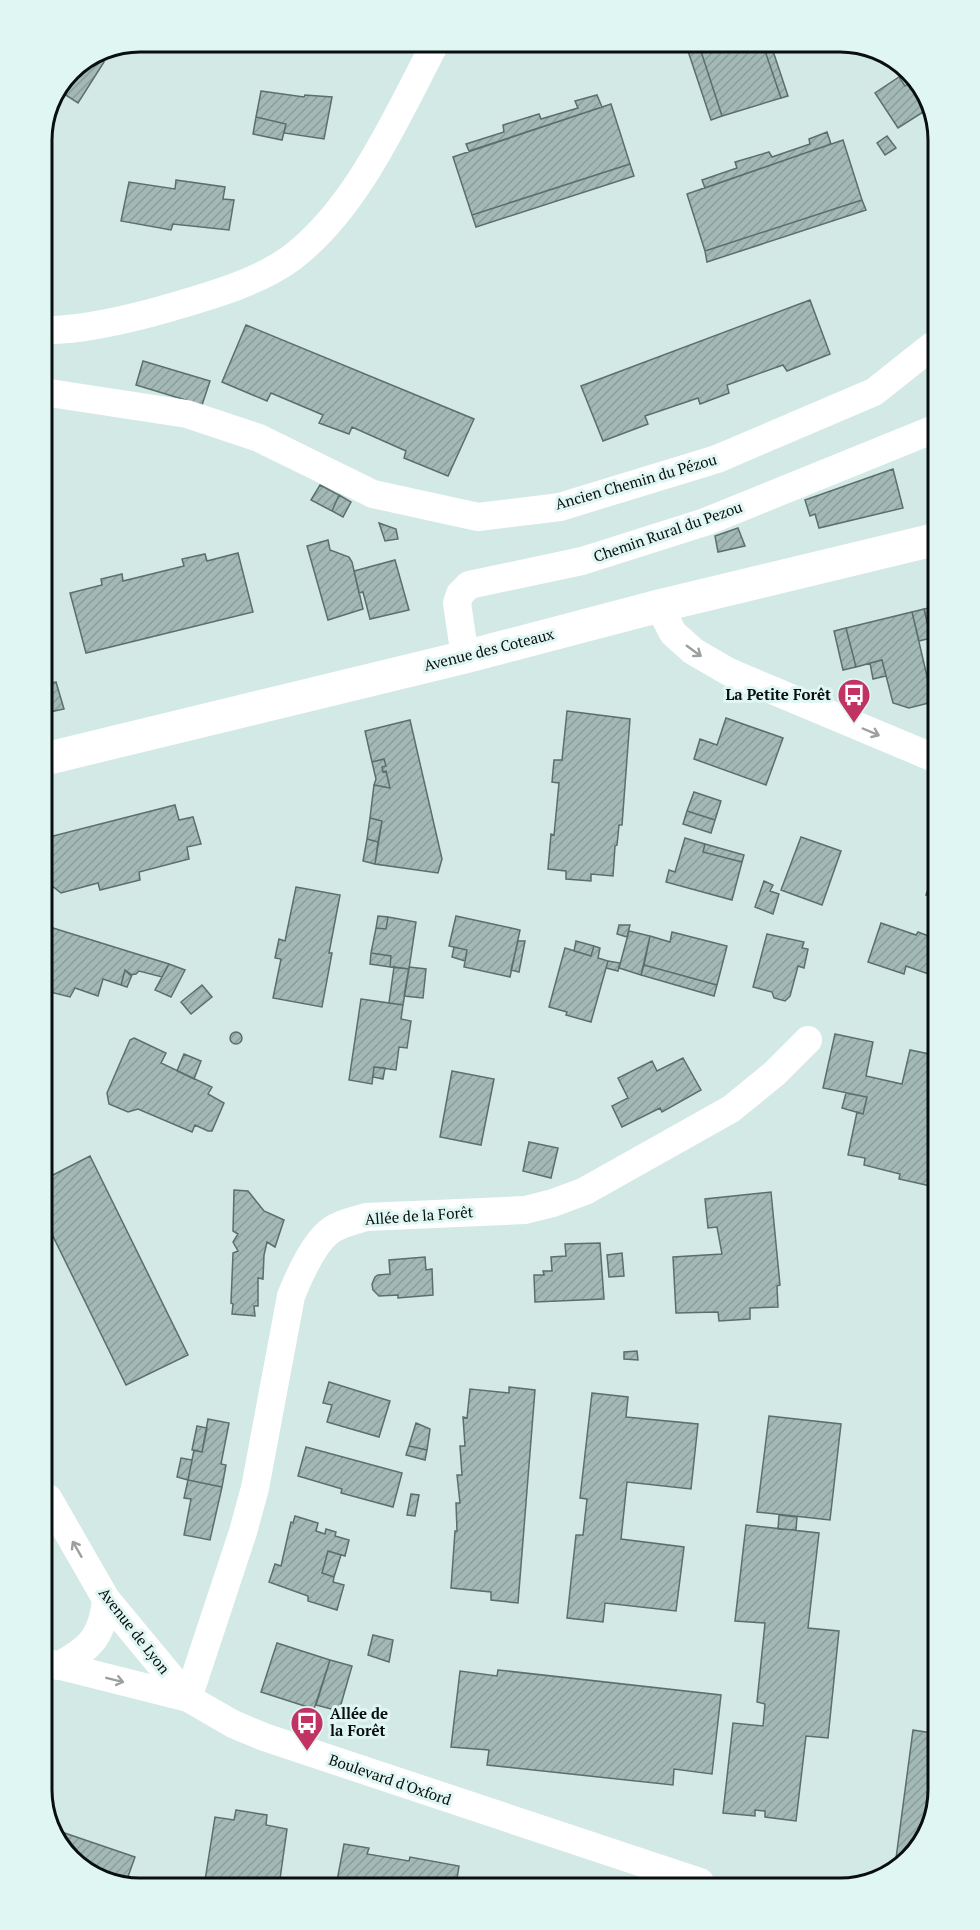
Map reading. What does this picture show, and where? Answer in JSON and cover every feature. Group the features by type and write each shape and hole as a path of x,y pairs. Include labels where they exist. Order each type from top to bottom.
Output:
{"main road":[{"name":"Avenue des Coteaux","path":"53,758 465,657 658,606 928,541"}],"street":[{"path":"53,329 100,324 204,298 257,277 289,259 318,234 367,170 430,53"},
{"name":"Ancien Chemin du Pézou","path":"53,394 187,414 259,438 373,494 478,517 560,507 717,459 873,392 928,349"},
{"name":"Chemin Rural du Pezou","path":"465,657 457,603 460,594 469,585 582,561 705,522 928,432"},
{"path":"658,606 673,633 693,651 729,672 928,756"},
{"name":"Allée de la Forêt","path":"188,1698 243,1532 255,1488 291,1296 298,1277 315,1248 329,1231 345,1223 366,1217 525,1209 553,1203 585,1191 731,1109 774,1074 808,1040"},
{"name":"Avenue de Lyon","path":"52,1505 106,1599 188,1698"},
{"path":"53,1665 81,1654 94,1638 104,1620 106,1599"},
{"name":"Boulevard d'Oxford","path":"53,1665 188,1698 233,1724 264,1737 687,1878"}],"building":[{"path":"689,53 702,53 722,116 711,120"},
{"path":"702,53 766,53 781,98 722,116"},
{"path":"766,53 774,53 788,96 781,98"},
{"path":"104,62 78,103 66,95 82,74 96,64"},
{"path":"899,77 916,96 923,112 898,128 875,93"},
{"path":"261,91 304,97 305,95 332,97 324,139 284,133 286,124 256,117"},
{"path":"597,95 602,107 469,151 466,144 504,132 503,125 539,114 541,119 578,108 575,101"},
{"path":"611,104 630,164 472,215 453,157"},
{"path":"256,117 286,124 282,140 253,134"},
{"path":"827,132 831,144 705,188 702,180 737,168 735,162 769,152 772,157 810,144 809,139"},
{"path":"887,136 896,148 885,155 877,143"},
{"path":"843,140 862,200 705,251 687,194"},
{"path":"630,164 634,176 476,227 472,215"},
{"path":"176,180 225,187 223,199 234,200 229,230 173,224 171,230 121,221 129,182 175,189"},
{"path":"862,200 866,210 707,262 705,251"},
{"path":"810,300 830,354 787,371 783,365 727,385 729,393 700,404 698,398 645,416 648,424 603,441 581,386"},
{"path":"246,325 474,419 448,476 404,458 406,451 352,427 349,434 319,423 323,415 271,393 267,401 222,382"},
{"path":"143,361 210,381 202,405 136,385"},
{"path":"893,469 903,508 819,528 815,514 810,516 805,500"},
{"path":"320,485 339,495 332,511 311,500"},
{"path":"339,495 351,502 343,517 332,511"},
{"path":"379,523 396,529 398,539 385,541"},
{"path":"738,528 745,546 718,552 715,536"},
{"path":"328,540 330,550 349,557 352,562 363,609 328,620 307,546"},
{"path":"238,553 253,612 86,653 70,593 102,585 101,579 122,574 123,581 184,566 182,559 205,554 207,561"},
{"path":"395,560 409,610 370,619 363,592 359,593 354,571"},
{"path":"928,608 928,626 924,609"},
{"path":"924,609 928,639 919,641 912,612"},
{"path":"912,612 928,681 928,703 909,708 893,703 882,660 856,667 846,628"},
{"path":"846,628 856,667 843,670 834,631"},
{"path":"882,660 886,676 873,679 870,663"},
{"path":"56,682 64,709 53,711 53,683"},
{"path":"567,711 630,719 622,825 619,825 615,846 613,876 591,874 591,881 566,879 566,871 548,869 559,783 552,782 554,760 562,760"},
{"path":"726,718 783,738 766,785 694,759 700,739 717,745"},
{"path":"410,720 442,859 438,873 375,864 382,821 370,818 374,785 390,788 386,771 383,772 382,767 386,766 384,759 372,762 365,731"},
{"path":"384,759 386,766 382,767 383,772 386,771 390,788 374,785 376,779 372,762"},
{"path":"694,792 721,801 715,820 687,811"},
{"path":"175,805 179,820 193,817 201,844 187,847 189,859 139,872 140,880 100,890 98,883 61,893 53,886 53,836"},
{"path":"687,811 715,820 711,833 683,824"},
{"path":"370,818 382,821 378,842 367,839"},
{"path":"801,837 841,851 822,905 781,890"},
{"path":"685,838 705,844 703,852 742,862 732,900 666,882 669,870 675,872"},
{"path":"367,839 378,842 375,864 363,861"},
{"path":"705,844 744,855 742,862 703,852"},
{"path":"764,881 773,885 770,891 779,894 773,914 755,907"},
{"path":"296,887 340,895 322,1007 273,998 281,959 275,958 279,939 285,941"},
{"path":"378,916 388,917 386,929 376,928"},
{"path":"456,916 520,930 510,977 464,967 467,950 449,946"},
{"path":"388,917 416,922 409,969 390,967 391,956 371,953 376,928 386,929"},
{"path":"881,923 916,935 918,932 928,936 928,974 906,966 904,974 868,962"},
{"path":"619,925 630,925 627,937 617,934"},
{"path":"53,930 169,964 162,977 139,971 130,975 125,970 121,985 103,979 98,996 75,988 70,997 52,993"},
{"path":"629,931 650,936 641,975 619,968"},
{"path":"672,932 727,946 717,985 644,965 650,936 670,942"},
{"path":"767,934 804,942 802,948 808,949 804,968 798,966 790,996 785,1001 774,998 772,992 753,987"},
{"path":"518,941 525,941 519,972 511,970"},
{"path":"576,941 594,946 591,956 574,951"},
{"path":"594,946 600,948 598,958 608,961 591,1022 566,1015 567,1012 549,1007 565,948 591,956"},
{"path":"454,947 467,950 465,961 452,957"},
{"path":"371,953 391,956 390,967 370,964"},
{"path":"608,961 620,963 618,971 606,968"},
{"path":"169,964 185,970 171,997 155,990"},
{"path":"644,965 717,985 714,996 641,975"},
{"path":"394,967 409,969 403,1005 389,1003"},
{"path":"409,967 426,969 423,998 404,996"},
{"path":"125,970 132,975 127,987 121,985"},
{"path":"202,985 212,997 191,1014 181,1002"},
{"path":"361,999 403,1005 401,1019 411,1021 407,1048 399,1047 396,1070 374,1067 372,1084 349,1080"},
{"path":"238,1032 242,1038 238,1044 234,1044 230,1036"},
{"path":"835,1034 873,1042 866,1076 902,1084 910,1050 928,1054 928,1185 899,1179 900,1174 864,1165 865,1158 848,1155 857,1112 863,1114 867,1097 823,1088"},
{"path":"134,1038 166,1053 161,1063 212,1087 208,1094 224,1103 212,1131 195,1125 192,1132 138,1109 128,1112 109,1104 107,1093 130,1040"},
{"path":"184,1054 201,1061 194,1079 177,1071"},
{"path":"683,1058 701,1090 662,1112 660,1108 622,1127 612,1106 628,1098 618,1078 652,1061 657,1071"},
{"path":"374,1067 385,1068 383,1079 373,1077"},
{"path":"452,1071 494,1079 481,1145 440,1137"},
{"path":"846,1093 867,1097 863,1114 842,1108"},
{"path":"529,1142 558,1148 551,1178 523,1171"},
{"path":"90,1156 188,1355 126,1385 52,1235 52,1175"},
{"path":"234,1190 248,1191 264,1211 284,1220 275,1247 267,1242 263,1279 258,1278 258,1306 254,1306 255,1316 232,1314 233,1253 238,1251 233,1242 238,1234 233,1231"},
{"path":"771,1192 780,1285 777,1286 778,1307 750,1308 750,1319 719,1321 718,1312 676,1313 673,1257 722,1254 717,1227 708,1228 705,1199"},
{"path":"600,1243 604,1299 535,1302 534,1275 544,1275 543,1271 552,1271 551,1257 566,1256 565,1244"},
{"path":"622,1253 624,1276 609,1277 607,1255"},
{"path":"425,1257 426,1270 432,1269 433,1295 398,1298 398,1295 379,1296 373,1290 372,1284 375,1277 390,1274 389,1260"},
{"path":"637,1351 638,1360 624,1359 624,1352"},
{"path":"329,1382 390,1401 379,1437 327,1422 332,1405 323,1403"},
{"path":"509,1387 535,1390 518,1603 491,1600 491,1592 451,1588 455,1531 457,1531 456,1503 460,1503 457,1475 462,1475 460,1446 465,1446 463,1417 467,1418 470,1389 509,1393"},
{"path":"592,1393 628,1397 626,1417 698,1424 691,1489 627,1482 621,1539 684,1547 676,1611 605,1603 603,1622 567,1618 576,1535 583,1535 587,1499 580,1498"},
{"path":"769,1416 841,1424 830,1520 757,1512"},
{"path":"208,1419 229,1423 221,1464 226,1465 222,1487 188,1480 194,1450 202,1452"},
{"path":"416,1423 430,1429 427,1450 409,1446"},
{"path":"197,1426 207,1428 202,1452 192,1450"},
{"path":"409,1446 427,1450 425,1460 406,1455"},
{"path":"306,1447 402,1473 393,1507 341,1493 342,1489 298,1476"},
{"path":"181,1458 192,1460 188,1480 177,1477"},
{"path":"188,1480 222,1487 210,1540 184,1535 191,1499 184,1498"},
{"path":"411,1494 419,1495 415,1516 407,1515"},
{"path":"779,1515 797,1517 796,1530 778,1529"},
{"path":"295,1516 318,1523 316,1531 325,1534 326,1529 336,1532 335,1536 349,1540 345,1556 328,1551 322,1573 334,1577 333,1582 344,1585 337,1610 308,1601 308,1596 269,1582 275,1564 281,1566 291,1522 293,1523"},
{"path":"746,1525 819,1533 808,1628 839,1631 828,1738 806,1736 796,1821 765,1817 765,1811 755,1810 755,1816 723,1813 733,1723 763,1726 765,1704 757,1702 765,1623 735,1621"},
{"path":"328,1551 341,1555 334,1577 322,1573"},
{"path":"373,1635 393,1640 389,1662 368,1655"},
{"path":"277,1643 330,1660 314,1709 261,1692"},
{"path":"330,1660 352,1666 339,1711 316,1705"},
{"path":"498,1670 721,1695 712,1774 674,1769 673,1785 487,1765 489,1750 451,1747 460,1671 497,1676"},
{"path":"913,1730 928,1732 928,1790 923,1818 913,1839 896,1857"},
{"path":"236,1810 267,1815 266,1825 287,1829 280,1877 206,1877 215,1817 234,1820"},
{"path":"63,1833 135,1857 128,1876 112,1873 82,1856"},
{"path":"344,1844 369,1848 367,1854 409,1861 410,1857 459,1866 457,1877 338,1877"}],"place":[{"name":"La Petite Forêt","path":"854,724"},
{"name":"Allée de la Forêt","path":"307,1752"}]}
